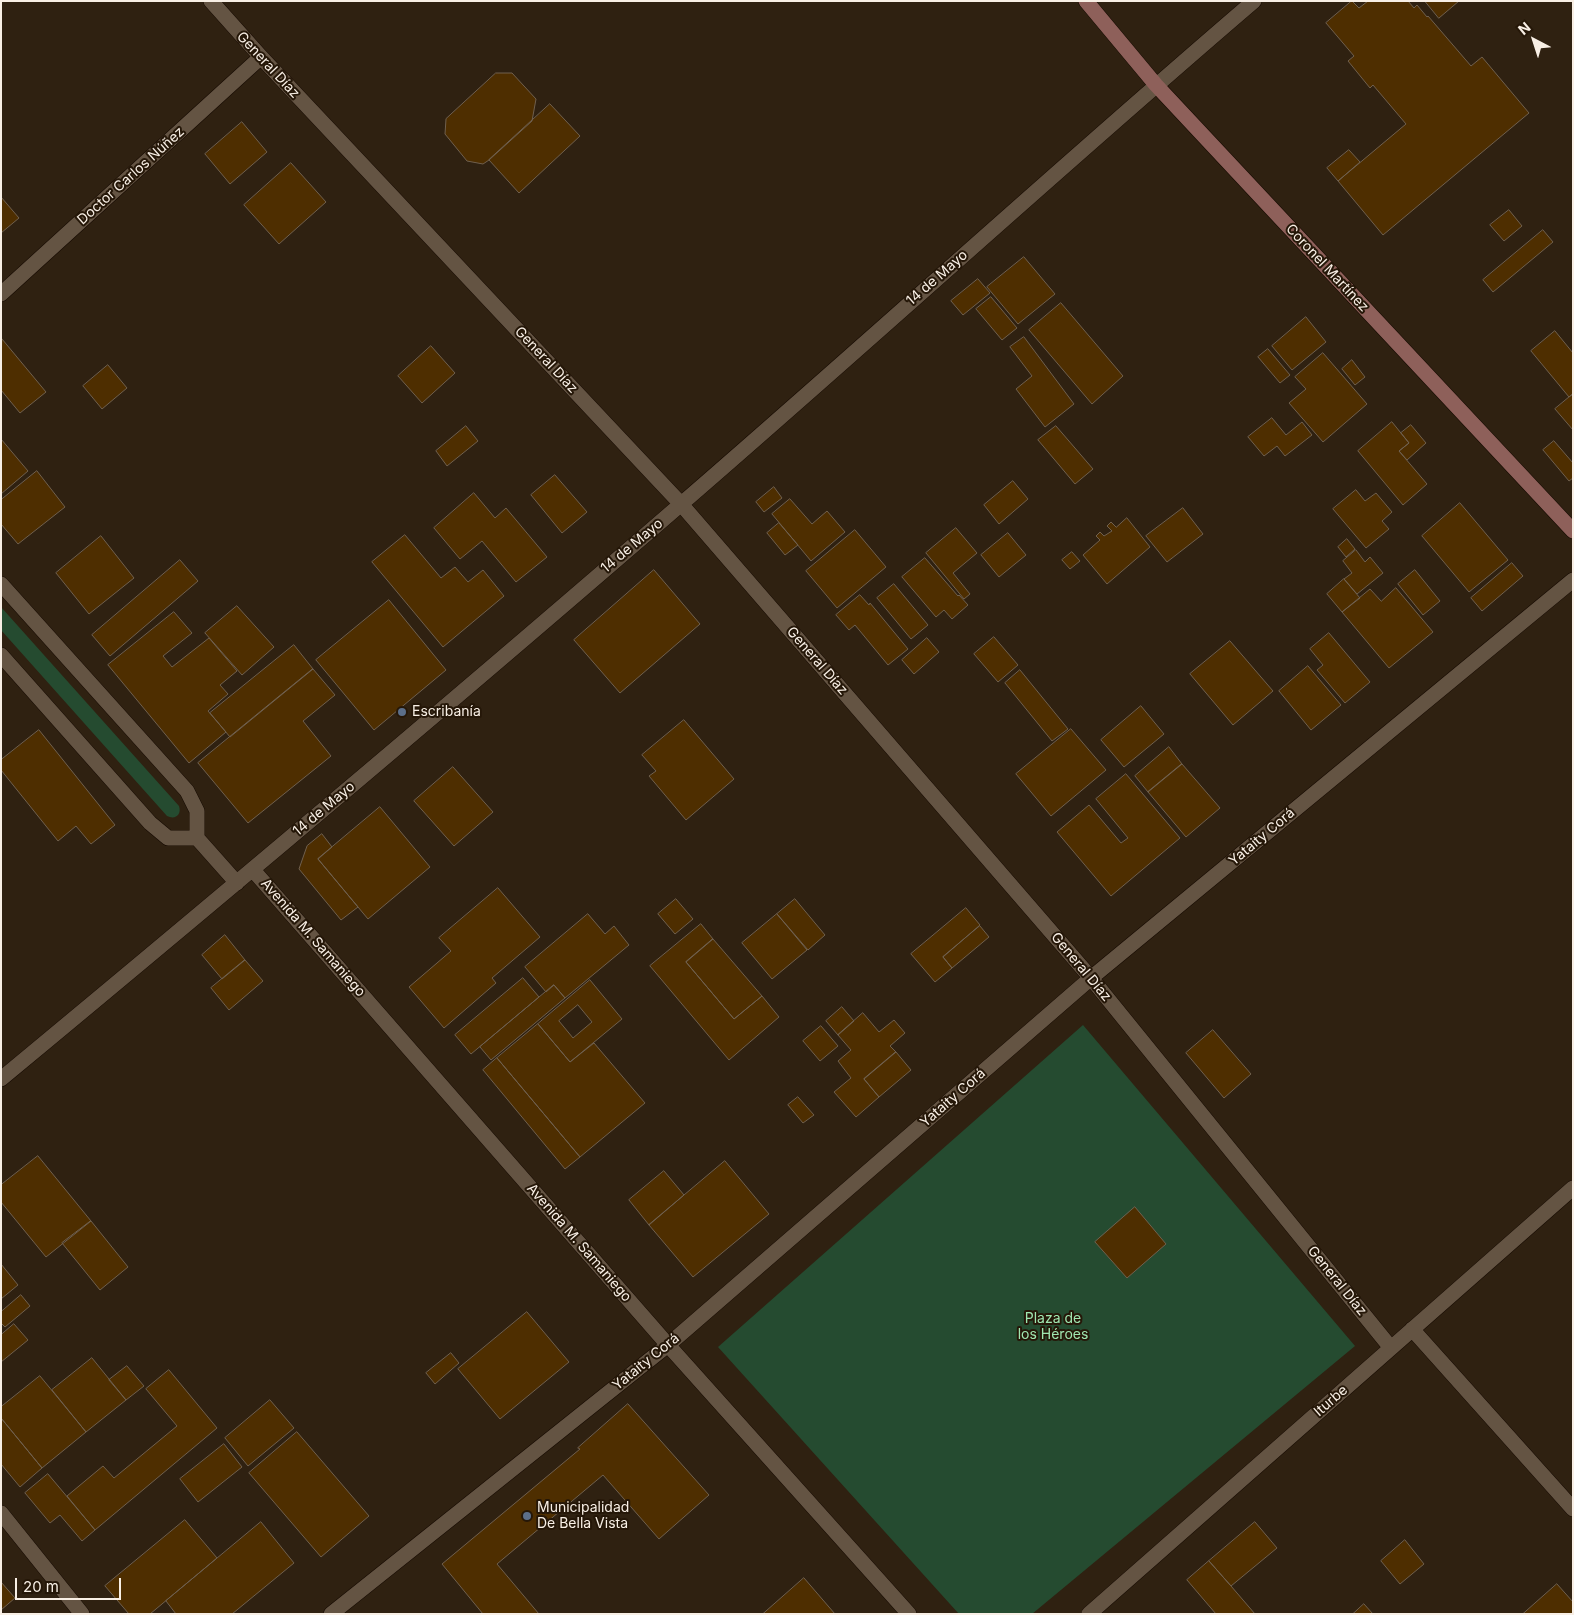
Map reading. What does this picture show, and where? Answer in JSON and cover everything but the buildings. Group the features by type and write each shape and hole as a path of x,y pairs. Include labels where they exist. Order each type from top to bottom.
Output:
{"street":[{"name":"General Díaz","path":"211,1 261,57 681,504 1091,978 1391,1348"},
{"name":"Coronel Martínez","path":"1086,1 1156,84 1573,531"},
{"name":"14 de Mayo","path":"1,1079 253,870 681,504 1156,84 1254,1"},
{"name":"Doctor Carlos Núñez","path":"1,294 261,57"},
{"name":"Yataity Corá","path":"331,1614 668,1345 1091,978 1573,580"},
{"path":"1,584 187,791 197,811 197,838 237,883"},
{"path":"1,655 150,823 168,838 197,838"},
{"name":"Avenida M. Samaniego","path":"253,870 668,1345 909,1614"},
{"name":"Iturbe","path":"1089,1614 1573,1188"},
{"path":"1412,1329 1573,1509"},
{"path":"1,1512 82,1614"}],"green space":[{"path":"1,607 179,806 180,812 177,816 167,816 1,630"},
{"name":"Plaza de los Héroes","path":"1083,1025 1355,1346 1032,1614 959,1614 718,1347"}],"place":[{"name":"Escribanía","path":"402,712"},
{"name":"Municipalidad De Bella Vista","path":"527,1516"}]}
